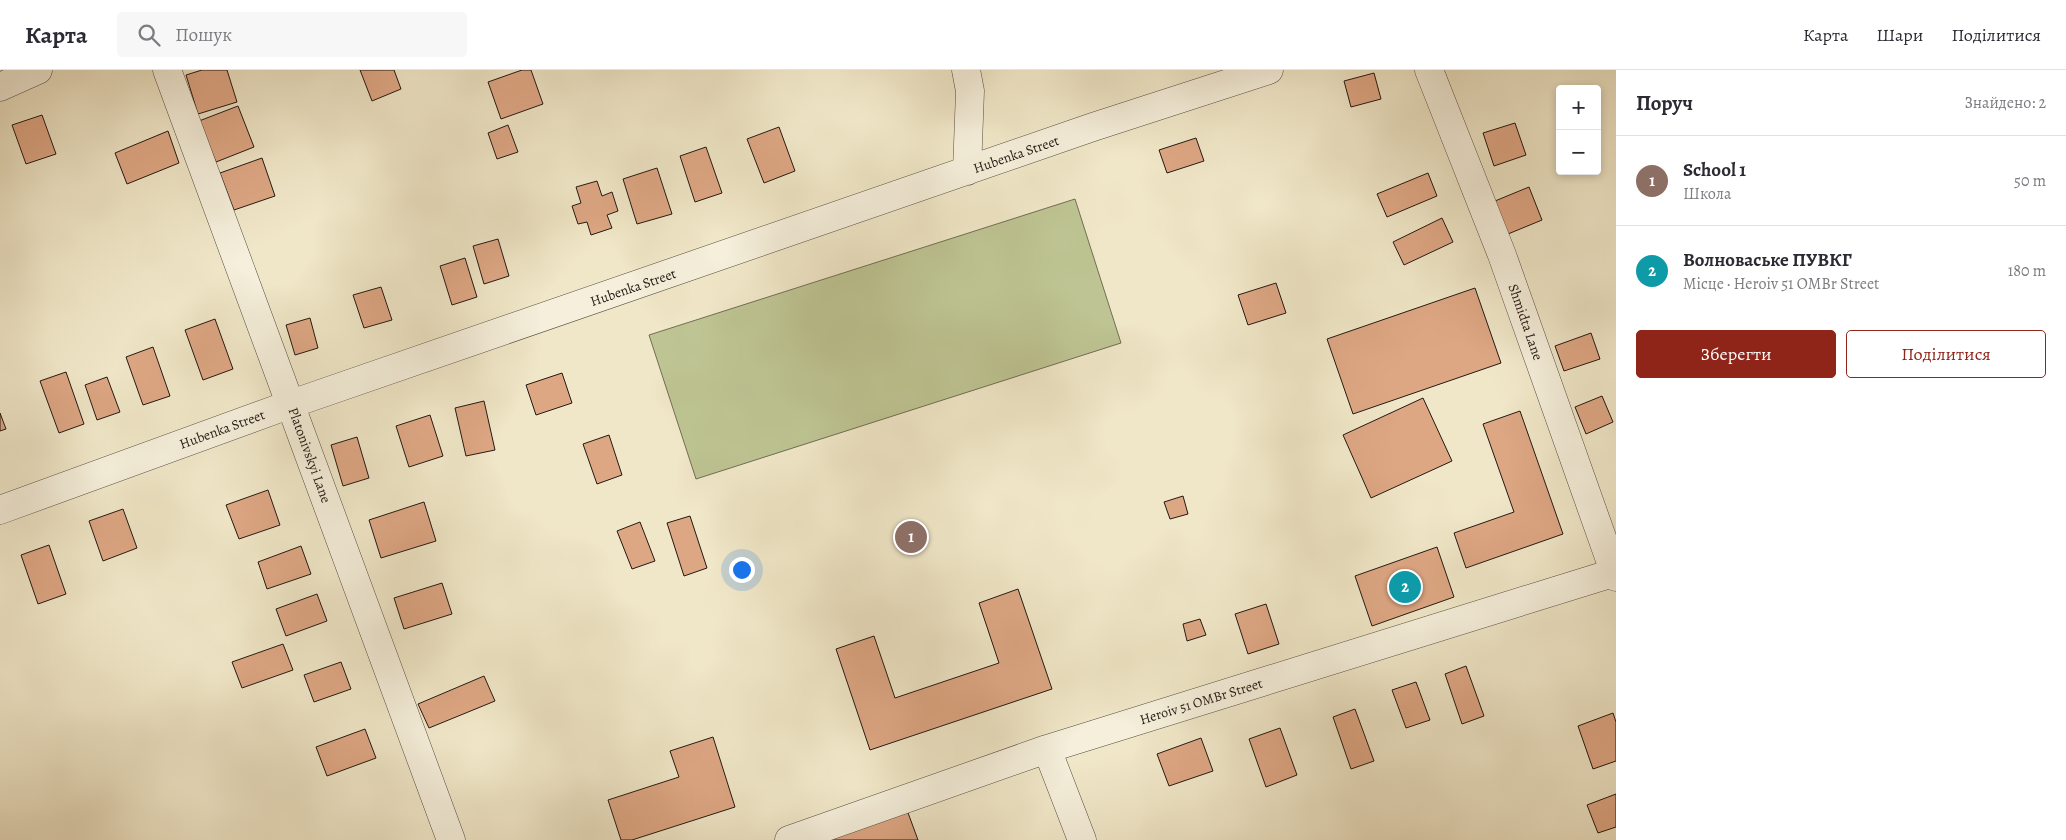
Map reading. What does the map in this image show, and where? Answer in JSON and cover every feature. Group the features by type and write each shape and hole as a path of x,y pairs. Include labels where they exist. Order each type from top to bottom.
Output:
{"street":[{"path":"0,87 38,70"},
{"name":"Platonivskyi Lane","path":"167,70 292,404 451,840"},
{"path":"966,70 970,91 967,170"},
{"name":"Hubenka Street","path":"0,510 292,404 967,170 1269,70"},
{"name":"Shmidta Lane","path":"1429,70 1502,255 1615,574"},
{"name":"Heroiv 51 OMBr Street","path":"789,840 1047,749 1615,574"},
{"path":"1047,749 1082,840"}],"green space":[{"path":"1075,199 1121,343 696,479 649,335"}],"building":[{"path":"202,70 227,70 237,102 198,114 186,75"},
{"path":"360,70 394,70 401,89 372,101"},
{"path":"522,70 531,70 543,104 501,119 488,82"},
{"path":"1374,73 1381,99 1351,107 1344,81"},
{"path":"238,106 254,147 216,162 199,121"},
{"path":"42,115 56,154 26,164 12,125"},
{"path":"1515,123 1526,155 1494,166 1483,133"},
{"path":"508,125 518,152 497,159 488,133"},
{"path":"779,127 795,171 764,183 747,139"},
{"path":"168,131 179,163 127,184 115,153"},
{"path":"1196,138 1204,161 1167,173 1159,150"},
{"path":"706,147 722,193 695,202 680,156"},
{"path":"262,158 275,196 234,210 220,173"},
{"path":"657,168 672,214 637,224 623,179"},
{"path":"1428,173 1437,196 1387,217 1377,194"},
{"path":"597,181 602,196 612,192 618,211 607,215 612,228 591,235 587,222 578,224 572,206 581,203 576,187"},
{"path":"1529,187 1542,220 1508,234 1495,201"},
{"path":"1442,218 1453,242 1404,265 1393,242"},
{"path":"498,239 509,276 484,284 473,246"},
{"path":"465,258 477,297 452,305 440,266"},
{"path":"1276,283 1286,313 1248,325 1238,295"},
{"path":"381,287 392,320 364,328 353,295"},
{"path":"1475,288 1501,363 1353,414 1327,339"},
{"path":"310,318 318,348 295,355 286,325"},
{"path":"215,319 233,369 203,380 185,330"},
{"path":"1591,333 1600,359 1564,371 1555,346"},
{"path":"153,347 170,396 143,405 126,357"},
{"path":"66,372 84,424 59,433 40,381"},
{"path":"562,373 572,403 536,415 526,385"},
{"path":"107,377 120,412 97,420 85,385"},
{"path":"1602,396 1613,422 1586,434 1575,407"},
{"path":"1423,398 1452,461 1371,498 1343,435"},
{"path":"484,401 495,450 466,456 455,408"},
{"path":"1520,411 1563,534 1466,568 1454,533 1514,512 1483,424"},
{"path":"0,413 6,429 0,431"},
{"path":"430,415 443,456 409,467 396,426"},
{"path":"609,435 622,475 597,484 583,444"},
{"path":"357,437 369,478 343,486 331,445"},
{"path":"268,490 280,525 239,539 226,505"},
{"path":"1183,496 1188,514 1170,519 1164,502"},
{"path":"424,502 436,541 381,558 369,520"},
{"path":"123,509 137,548 103,561 89,521"},
{"path":"690,516 707,568 684,576 667,523"},
{"path":"640,522 655,561 632,569 617,531"},
{"path":"49,545 66,594 38,604 21,555"},
{"path":"301,546 311,574 267,589 258,562"},
{"path":"1437,547 1454,597 1372,626 1355,576"},
{"path":"442,583 452,614 404,629 394,598"},
{"path":"1018,589 1052,689 870,750 836,649 874,636 895,698 999,663 979,603"},
{"path":"317,594 327,621 286,636 276,609"},
{"path":"1266,604 1279,644 1248,654 1235,614"},
{"path":"1200,619 1206,635 1187,641 1183,624"},
{"path":"283,644 293,670 242,688 232,662"},
{"path":"341,662 351,689 314,702 304,675"},
{"path":"1466,666 1484,716 1462,724 1445,674"},
{"path":"484,676 495,701 429,728 418,704"},
{"path":"1416,682 1430,720 1406,728 1392,690"},
{"path":"1355,709 1374,761 1351,769 1333,717"},
{"path":"1613,713 1616,722 1616,761 1593,769 1578,726"},
{"path":"1280,728 1297,775 1266,787 1249,739"},
{"path":"365,729 376,758 327,776 316,747"},
{"path":"713,737 735,807 632,840 621,840 608,800 679,777 670,751"},
{"path":"1201,738 1213,771 1169,786 1157,754"},
{"path":"1616,794 1616,827 1598,833 1587,805"},
{"path":"907,810 918,840 821,840"}],"place":[{"name":"School 1","path":"911,537"},
{"name":"Волноваське ПУВКГ","path":"1405,587"}]}
